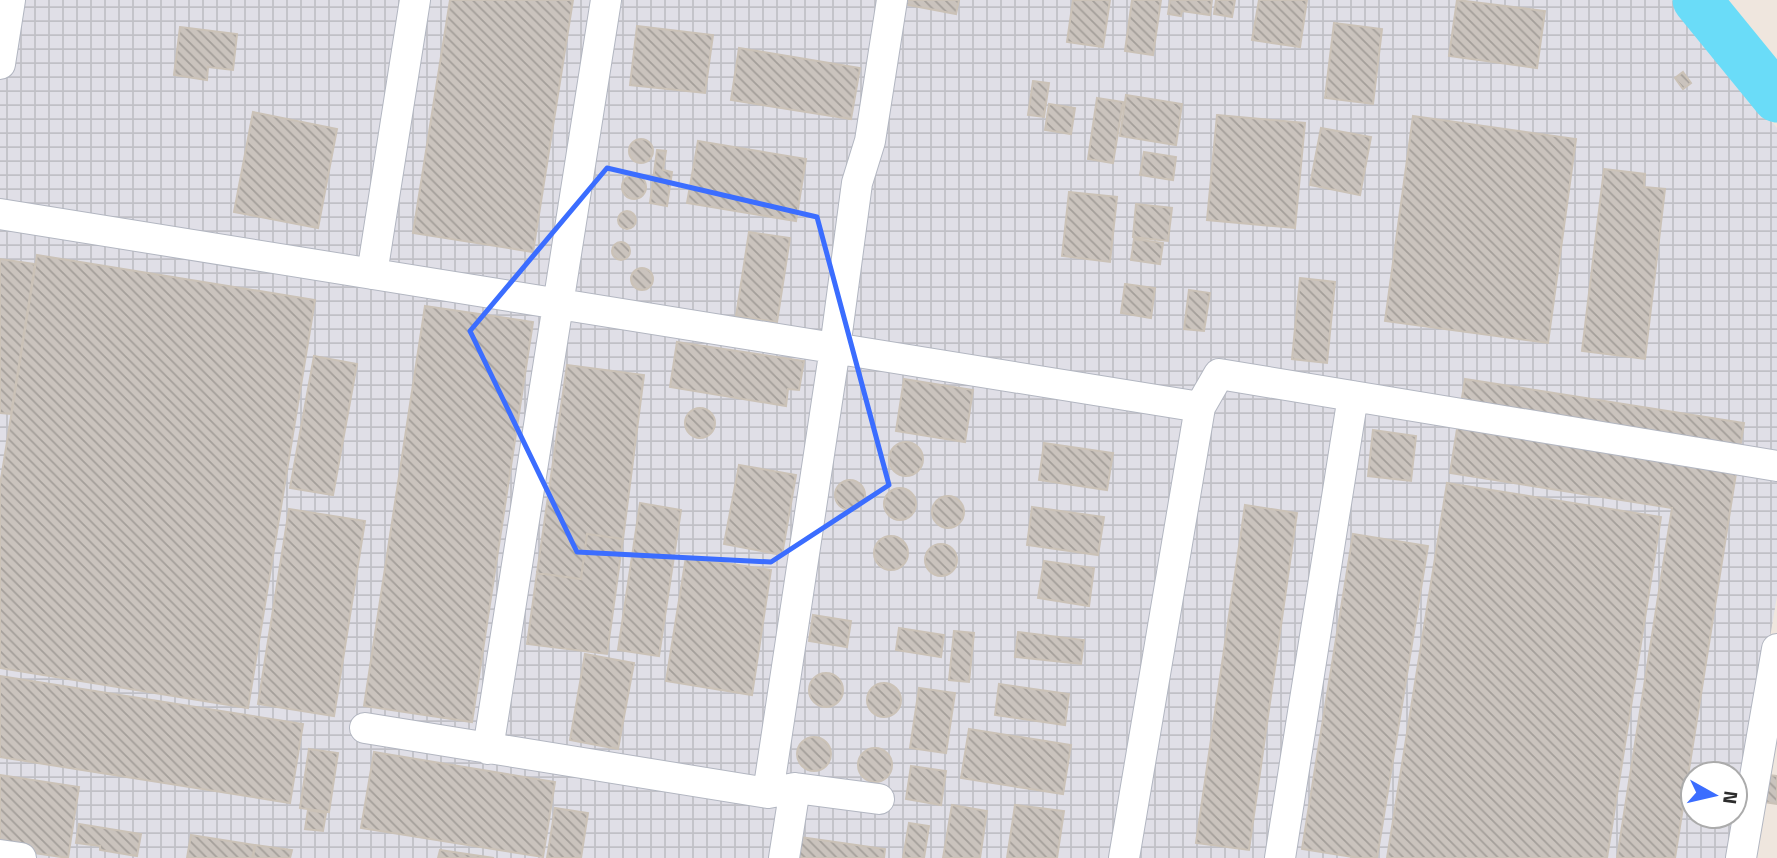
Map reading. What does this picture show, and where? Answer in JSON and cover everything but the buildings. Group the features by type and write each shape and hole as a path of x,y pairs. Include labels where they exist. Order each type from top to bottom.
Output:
{"street":[{"path":"0,64 10,0"},
{"path":"372,274 415,0"},
{"path":"488,749 606,0"},
{"path":"785,858 782,791 835,348 857,183 870,141 892,0"},
{"path":"0,214 1200,407"},
{"path":"1124,858 1200,407 1219,374 1777,466"},
{"path":"1280,858 1353,396"},
{"path":"1741,858 1777,649"},
{"path":"365,728 488,749 782,791 879,799"},
{"path":"0,855 21,858"}],"highlighted area":[{"path":"607,168 817,217 889,485 771,562 577,552 470,331"}],"shaded area":[{"path":"0,0 1672,0 1777,128 1777,596 1749,763 1749,760 1679,760 1679,830 1738,830 1733,858 0,858"}],"waterway":[{"path":"1697,0 1777,98"}]}
